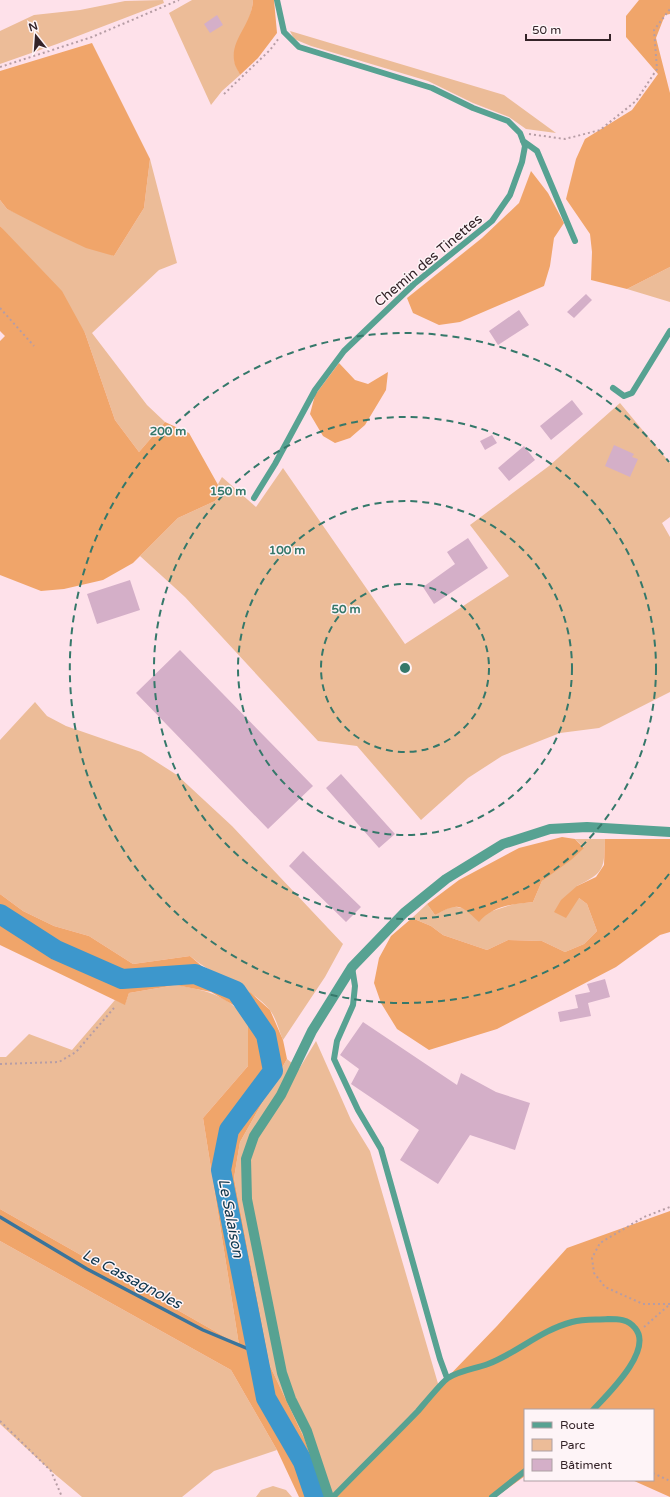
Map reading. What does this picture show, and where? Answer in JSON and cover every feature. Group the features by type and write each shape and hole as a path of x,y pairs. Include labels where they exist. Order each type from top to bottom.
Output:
{"street":[{"path":"329,1497 307,1431 291,1399 282,1373 247,1199 246,1159 254,1136 281,1095 312,1031 352,967 404,913 446,879 503,844 550,829 587,827 670,832"}],"lane":[{"path":"277,0 284,32"},
{"name":"Chemin des Tinettes","path":"254,498 275,464 315,390 344,351 414,284 492,221 510,195 522,162 525,146 520,133 508,121 473,108 432,88 299,47 284,32"},
{"path":"523,141 537,151 575,241"},
{"path":"613,388 624,396 632,393 670,331"},
{"path":"352,967 355,986 353,1005 337,1041 334,1059 358,1110 381,1149 440,1359 447,1378"},
{"path":"333,1497 417,1412 447,1378 466,1370 487,1364 512,1353 549,1330 572,1322 592,1319 619,1319 631,1323 639,1332 639,1346 634,1360 617,1384 594,1409"},
{"path":"492,1497 524,1472"}],"path":[{"path":"0,67 92,37 179,0"},
{"path":"520,133 565,139 600,130 636,102 657,69 654,30 669,13 670,9"},
{"path":"224,94 270,50 284,32"},
{"path":"0,308 34,346"},
{"path":"0,1064 59,1062 76,1052 114,1008"},
{"path":"639,1332 670,1304 643,1304 605,1287 594,1273 592,1258 600,1243 644,1217 670,1208"},
{"path":"0,1421 51,1471 62,1497"},
{"path":"654,1473 670,1481"}],"green space":[{"path":"163,0 164,3 0,64 0,31 34,15 80,10 125,1"},
{"path":"192,0 253,0 248,22 234,61 240,75 222,91 211,105 169,13"},
{"path":"290,31 504,95 556,133 526,129 509,117 473,103 428,81 311,46 294,39"},
{"path":"150,159 177,263 159,270 92,333 147,405 165,422 139,452 115,420 85,333 0,226 0,200 7,209 114,256 144,208"},
{"path":"670,267 670,302 627,289"},
{"path":"620,403 670,463 670,517 662,523 670,537 670,692 599,728 560,733 502,756 468,778 421,820 357,746 318,741 185,597 140,556 178,518 215,501 222,492 218,484 222,477 256,507 283,468 405,644 509,576 470,525 549,466"},
{"path":"35,702 47,716 66,726 141,752 177,775 232,826 343,944 325,977 283,1040 274,1016 261,1001 190,956 133,964 89,936 54,926 23,911 0,894 0,740"},
{"path":"575,839 605,839 604,857 601,868 593,877 577,886 579,898 587,904 597,931 584,944 565,952 542,941 508,940 487,950 443,935 431,926 412,918 427,904 435,915 452,906 486,913 514,904 533,902 542,881 584,847"},
{"path":"176,985 208,992 227,1001 243,1016 249,1029 248,1066 203,1118 239,1345 0,1209 0,1057 6,1057 29,1034 72,1050 115,1000 125,1004 129,993"},
{"path":"316,1041 351,1120 370,1151 439,1387 332,1497 270,1366 234,1178 240,1142 287,1059 299,1069"},
{"path":"0,1241 231,1370 277,1450 214,1471 182,1497 82,1497 0,1424"},
{"path":"273,1486 286,1490 292,1497 256,1497 261,1490"}],"shaded area":[{"path":"253,0 274,0 277,33 258,58 240,75 235,64 234,52 238,38 252,9"},
{"path":"639,0 670,0 670,14 665,15 656,38 670,93 670,267 627,289 591,280 592,252 590,234 566,199 576,159 585,139 632,110 658,74 626,37 626,16"},
{"path":"92,43 150,159 144,208 114,256 86,248 54,233 7,209 0,200 0,71"},
{"path":"531,171 548,193 564,223 554,238 550,266 544,286 460,322 439,325 413,313 407,298 482,238 519,203"},
{"path":"0,226 62,291 85,333 115,420 139,452 165,422 189,433 222,492 215,501 178,518 133,563 103,580 64,589 41,591 0,575 0,341 5,336 0,331"},
{"path":"339,363 355,380 368,384 388,372 386,390 365,425 350,438 335,443 323,436 310,414 315,395"},
{"path":"562,837 575,839 584,848 571,860 542,881 533,902 511,905 497,909 490,912 479,922 463,908 449,908 435,915 427,904 459,880 519,848"},
{"path":"605,839 670,839 670,932 660,935 616,967 497,1029 429,1050 397,1029 381,1003 374,983 379,958 391,936 412,918 431,926 443,935 487,950 508,940 542,941 565,952 584,944 597,931 587,904 579,898 566,918 554,912 561,900 577,886 596,877 604,865"},
{"path":"0,894 23,911 54,926 89,936 133,964 190,956 203,967 251,993 270,1010 283,1040 287,1059 240,1142 234,1178 270,1366 305,1440 325,1497 299,1497 277,1450 231,1370 0,1241 0,1209 239,1345 203,1118 248,1066 248,1026 235,1006 211,992 176,985 129,993 125,1005 0,945"},
{"path":"670,1211 670,1497 634,1481 654,1481 654,1409 524,1409 524,1477 496,1497 332,1497 497,1326 567,1248"}],"building":[{"path":"217,15 223,25 210,33 204,24"},
{"path":"586,294 592,300 574,318 567,312"},
{"path":"519,310 529,325 498,345 489,331"},
{"path":"572,400 583,414 551,440 540,426"},
{"path":"492,435 497,443 485,450 480,441"},
{"path":"614,445 634,454 632,457 638,459 630,477 605,466"},
{"path":"524,446 535,460 509,481 498,468"},
{"path":"468,538 488,568 434,604 423,587 455,564 447,552"},
{"path":"130,580 140,610 97,624 87,594"},
{"path":"180,650 313,786 268,829 136,693"},
{"path":"341,774 395,834 379,848 326,788"},
{"path":"303,851 361,907 346,922 289,866"},
{"path":"605,979 610,997 588,1003 591,1016 560,1022 558,1012 578,1008 575,995 590,992 587,984"},
{"path":"363,1022 457,1085 461,1073 496,1092 530,1103 515,1150 470,1135 438,1184 400,1160 419,1130 351,1084 359,1069 340,1055"}],"waterway":[{"name":"Le Salaison","path":"0,914 56,950 122,979 195,974 236,991 266,1035 273,1071 229,1130 221,1170 266,1398 303,1462 315,1497"},
{"name":"Le Cassagnoles","path":"0,1217 87,1269 203,1330 258,1353"}]}
